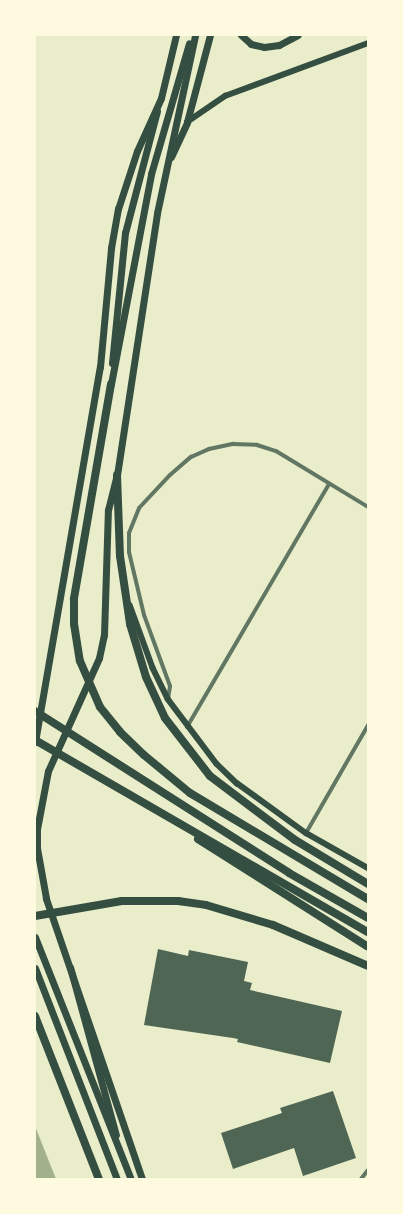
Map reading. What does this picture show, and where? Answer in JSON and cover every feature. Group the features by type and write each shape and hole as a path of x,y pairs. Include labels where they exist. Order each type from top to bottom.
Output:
{"highway":[{"path":"111,384 126,233 176,35"},
{"path":"142,1179 71,964 46,898 37,848 37,829 48,771 99,658 106,607 108,510 117,476 165,169 193,35"},
{"path":"193,35 151,174 109,395 79,565 74,624 80,661 100,707 120,732 144,755 216,809 368,899"},
{"path":"165,169 187,122 210,35"},
{"path":"241,35 251,44 264,47 279,45 298,35"},
{"path":"160,98 137,151 118,209 111,248 100,367 35,741 368,932"},
{"path":"117,476 123,584 133,633 146,677 165,718 184,746 210,776 249,808 368,884"},
{"path":"35,711 289,872 368,918"},
{"path":"178,824 208,848 368,947"},
{"path":"35,916 99,904 150,900 206,905 239,914 328,947 368,966"},
{"path":"35,937 131,1179"},
{"path":"71,964 70,976 124,1162"},
{"path":"35,968 117,1179"},
{"path":"35,1016 99,1179"}],"main road":[{"path":"187,122 225,96 368,43"},
{"path":"123,584 141,637 168,699 187,727 237,783 306,832 368,868"}],"street":[{"path":"168,699 170,686 144,615 129,552 133,521 147,497 191,457 209,448 233,444 276,451 368,507"},
{"path":"187,727 329,484"},
{"path":"306,832 368,725"},
{"path":"361,1179 368,1170"}],"shaded area":[{"path":"35,1126 56,1179 35,1179"}],"building":[{"path":"158,949 188,956 189,950 248,962 244,981 252,983 250,990 342,1011 330,1063 237,1042 238,1039 144,1025"},
{"path":"333,1091 356,1158 303,1176 294,1148 233,1169 221,1133 282,1113 280,1108"}]}
